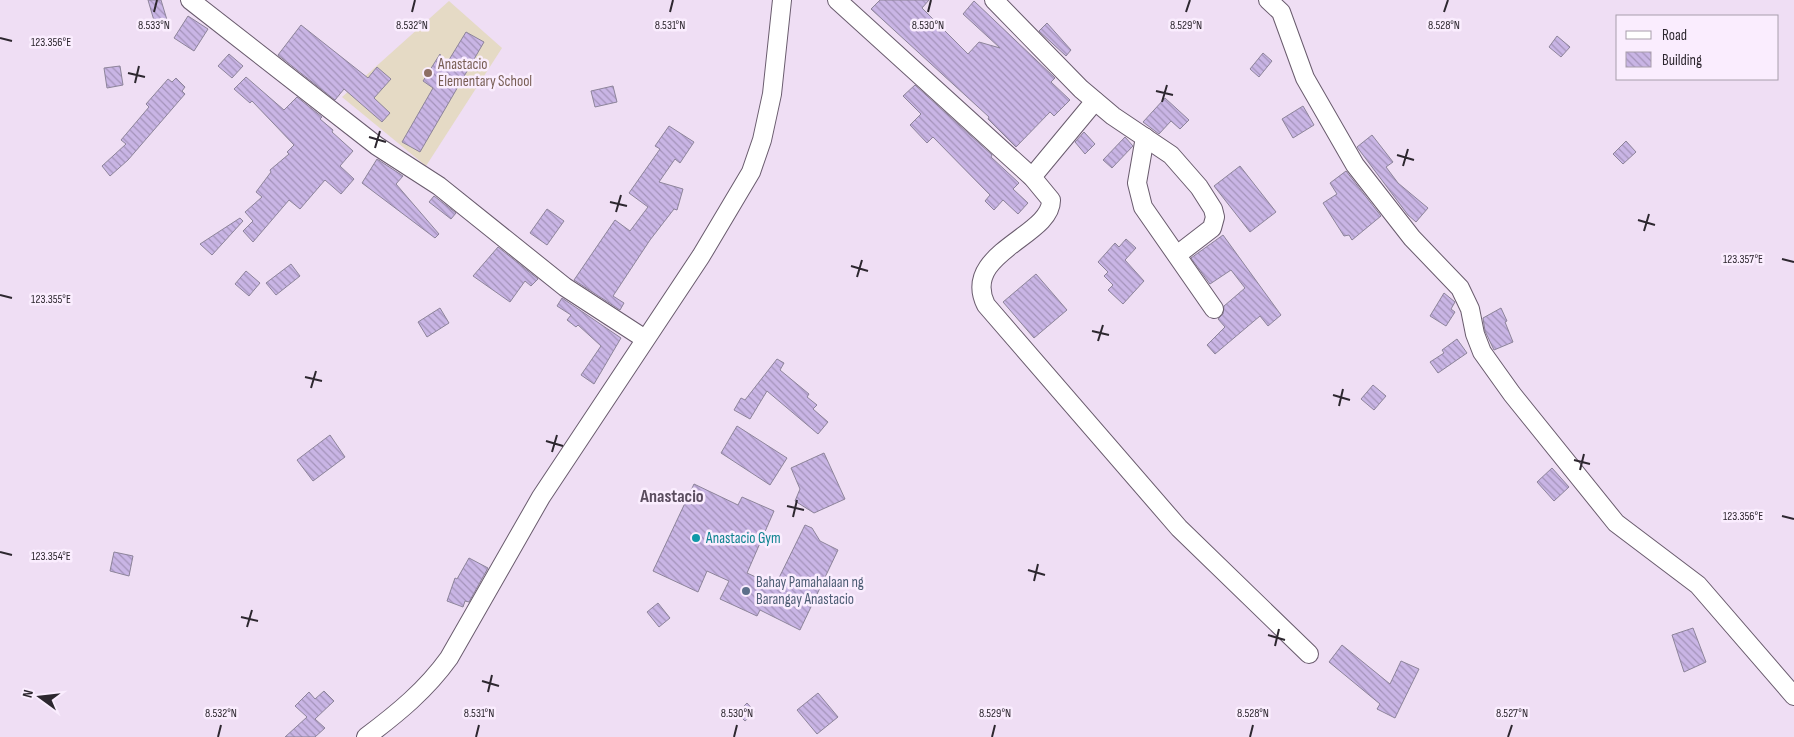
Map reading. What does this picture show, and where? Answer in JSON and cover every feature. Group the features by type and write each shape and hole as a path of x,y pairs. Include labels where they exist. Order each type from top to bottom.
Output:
{"street":[{"path":"190,0 377,146 439,186 565,287 645,339"},
{"path":"366,737 398,713 433,680 449,658 541,497 702,256 750,172 762,140 772,94 782,0"},
{"path":"837,0 1032,177 1051,200 1051,206 1040,220 993,261 984,272 981,287 986,305 1180,528 1309,654"},
{"path":"994,0 1095,101 1171,155 1199,187 1213,209 1215,217 1212,228 1177,255"},
{"path":"1268,0 1281,12 1305,78 1355,165 1412,238 1460,288 1468,304 1482,352 1512,394 1616,523 1698,585 1794,696"},
{"path":"1032,177 1095,101"},
{"path":"1145,137 1139,167 1139,195 1147,216 1177,255 1214,309"}],"shaded area":[{"name":"Anastacio Elementary School","path":"449,1 502,48 426,166 342,97"}],"building":[{"path":"148,0 161,0 167,20 155,24"},
{"path":"880,0 929,0 922,8 968,54 979,42 1000,48 963,14 974,1 1055,78 1051,82 1070,100 1054,116 1050,112 1016,147 988,119 989,117 871,9"},
{"path":"188,16 208,29 194,51 174,38"},
{"path":"1047,23 1071,50 1066,56 1039,31"},
{"path":"301,25 368,78 377,67 391,79 374,98 390,113 382,122 344,89 335,100 278,55"},
{"path":"466,32 484,42 420,152 402,142 433,88 423,81 440,54 444,68"},
{"path":"1557,36 1570,47 1561,57 1549,47"},
{"path":"1263,53 1272,61 1259,77 1250,69"},
{"path":"229,54 243,66 232,78 218,66"},
{"path":"120,66 123,85 107,88 104,68"},
{"path":"246,77 284,110 297,97 322,117 320,119 353,151 340,166 354,179 341,194 325,180 300,209 289,200 253,242 243,231 253,221 245,212 262,197 256,192 271,172 270,170 289,154 287,152 294,145 252,101 250,103 234,89"},
{"path":"176,78 185,87 182,91 185,94 128,160 110,176 102,166 126,144 121,140 149,107 146,104 168,79 172,82"},
{"path":"915,85 992,155 991,157 1019,183 1013,189 1028,203 1018,214 1003,200 994,210 985,201 990,195 933,137 927,143 910,125 921,114 903,96"},
{"path":"613,86 617,102 595,107 591,91"},
{"path":"1165,98 1189,120 1180,129 1171,121 1159,134 1143,122"},
{"path":"1303,106 1314,125 1293,138 1282,119"},
{"path":"669,126 694,142 680,163 675,159 659,182 683,189 677,210 674,209 650,240 613,296 624,303 620,310 574,280 615,220 630,231 648,207 629,193 660,149 655,146"},
{"path":"1084,132 1095,144 1085,154 1075,142"},
{"path":"1372,135 1393,162 1386,167 1398,183 1428,208 1416,222 1408,215 1357,147"},
{"path":"1125,137 1133,146 1112,168 1103,160"},
{"path":"1626,141 1636,152 1623,164 1613,154"},
{"path":"377,159 403,176 396,184 439,234 435,238 362,183"},
{"path":"1240,166 1276,212 1250,232 1214,186"},
{"path":"1346,171 1381,216 1352,240 1349,235 1344,236 1323,203 1337,194 1330,183"},
{"path":"434,196 456,213 451,219 429,202"},
{"path":"547,209 564,221 547,245 530,233"},
{"path":"240,218 243,221 212,255 200,244"},
{"path":"1223,235 1281,315 1268,326 1260,316 1215,354 1207,345 1225,327 1218,319 1223,314 1224,306 1245,288 1231,270 1210,284 1191,258"},
{"path":"1126,239 1136,248 1125,260 1144,281 1123,304 1108,290 1113,285 1104,276 1108,272 1098,262 1115,243 1119,247"},
{"path":"498,247 538,279 531,286 525,281 510,302 473,276"},
{"path":"291,264 300,276 276,295 266,283"},
{"path":"246,271 260,283 249,296 235,284"},
{"path":"1036,274 1067,310 1034,338 1003,302"},
{"path":"1444,293 1455,302 1451,309 1455,312 1446,326 1430,316"},
{"path":"562,298 621,338 594,384 581,375 601,346 578,325 576,327 567,320 571,315 557,306"},
{"path":"440,308 449,323 427,337 418,322"},
{"path":"1501,308 1513,342 1494,350 1485,331 1483,318"},
{"path":"1457,339 1467,353 1438,373 1430,362 1444,353 1442,350"},
{"path":"777,359 784,363 780,370 809,394 807,397 817,405 813,409 828,422 818,434 767,391 750,419 734,410 741,398 745,400"},
{"path":"1373,385 1386,396 1374,410 1361,399"},
{"path":"737,426 787,458 770,485 721,453"},
{"path":"330,435 345,457 313,481 297,460"},
{"path":"824,453 845,499 814,513 795,501 800,489 791,468"},
{"path":"1552,468 1569,487 1554,501 1537,482"},
{"path":"694,484 738,505 742,497 774,511 747,573 775,586 805,525 812,528 820,541 838,550 800,630 760,610 757,616 720,599 729,581 707,571 698,592 653,571"},
{"path":"114,552 133,556 129,576 110,571"},
{"path":"469,558 488,568 469,602 465,601 463,607 447,601 455,578 457,579"},
{"path":"658,603 670,618 659,627 647,612"},
{"path":"1693,628 1706,662 1684,672 1672,635"},
{"path":"1342,645 1390,684 1401,661 1419,669 1395,718 1377,709 1380,704 1329,662"},
{"path":"324,691 334,701 315,719 325,728 315,737 285,737 307,717 295,706 309,692 315,699"},
{"path":"818,693 838,717 817,734 797,710"},
{"path":"747,703 755,712 745,721 737,713"}],"place":[{"name":"Anastacio Elementary School","path":"428,73"},
{"name":"Anastacio Gym","path":"696,538"},
{"name":"Bahay Pamahalaan ng Barangay Anastacio","path":"746,591"}],"district":[{"name":"Anastacio","path":"672,496"}]}
